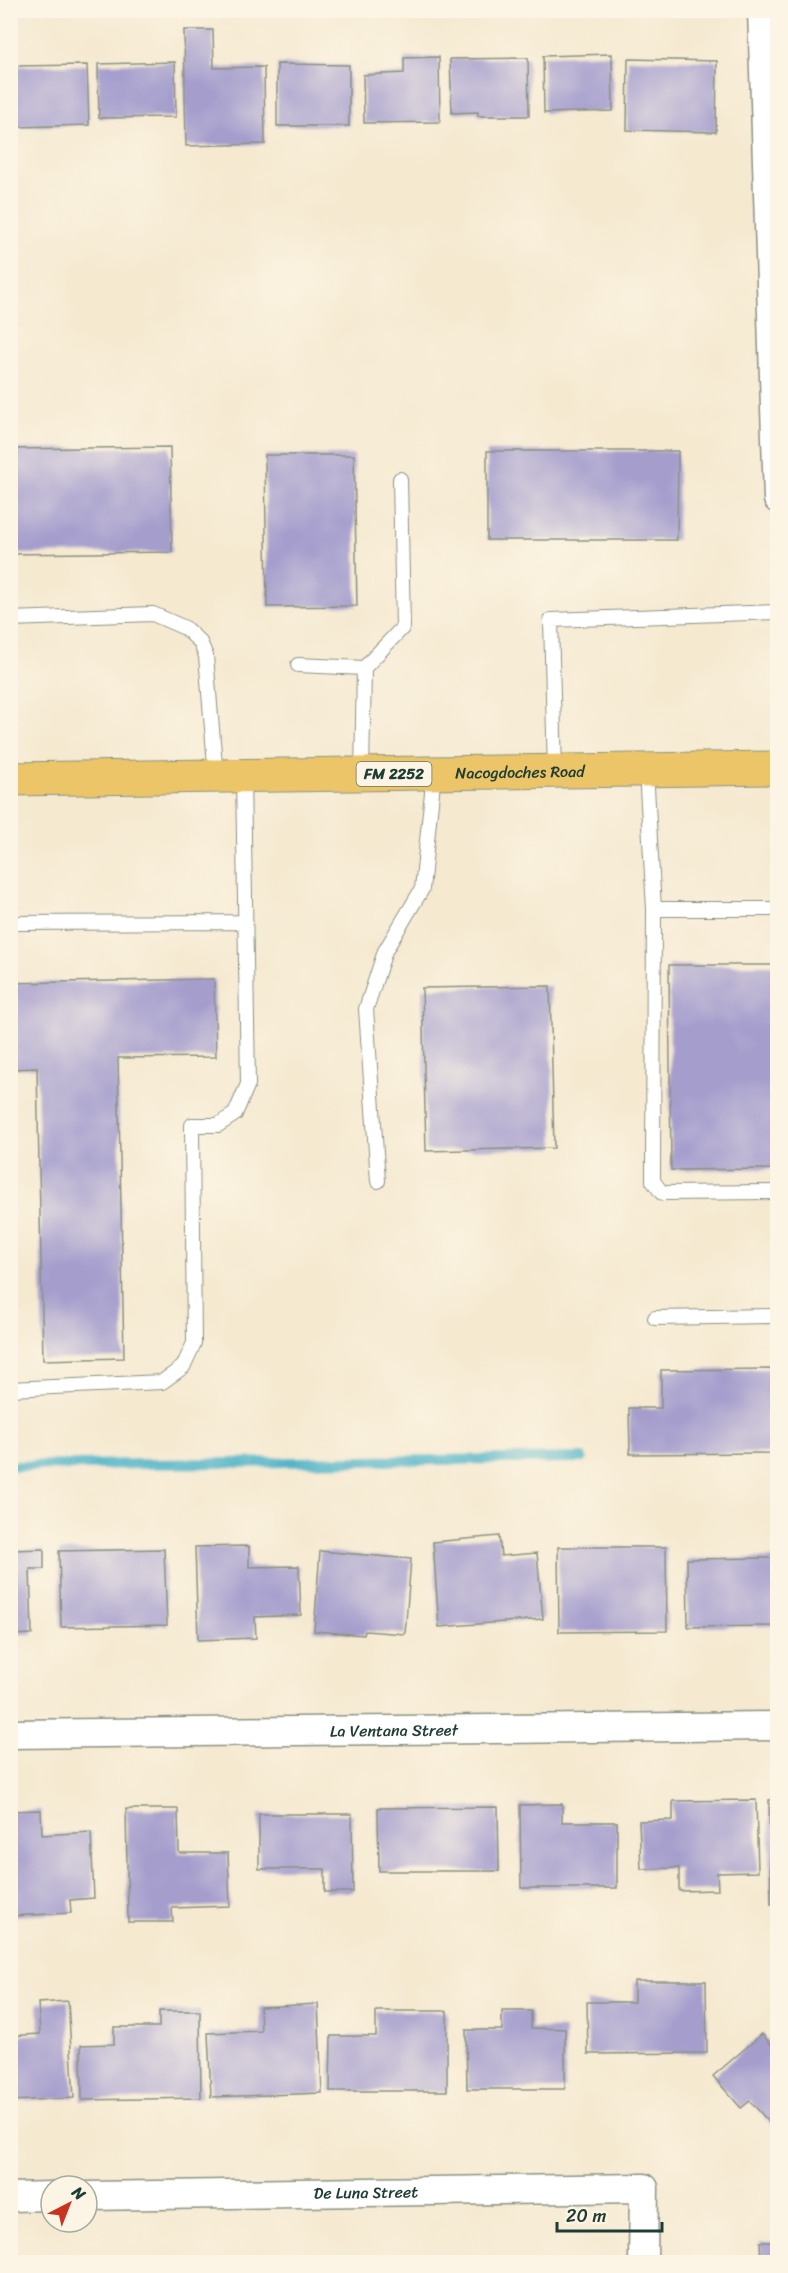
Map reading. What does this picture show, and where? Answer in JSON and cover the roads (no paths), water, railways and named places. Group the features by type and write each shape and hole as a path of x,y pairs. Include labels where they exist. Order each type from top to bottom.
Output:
{"main road":[{"name":"Nacogdoches Road","path":"10,779 777,768"}],"street":[{"path":"762,10 777,499"},
{"name":"La Ventana Street","path":"10,1734 777,1726"},
{"name":"De Luna Street","path":"99,2196 644,2188 643,2262"},
{"path":"10,2197 39,2196"}],"lane":[{"path":"362,774 364,668 403,627 400,479"},
{"path":"555,771 551,620 777,612"},
{"path":"10,619 153,615 185,628 200,642 206,656 230,776 246,922 248,1084 235,1114 218,1125 192,1125 194,1343 183,1367 162,1382 10,1389"},
{"path":"298,665 364,668"},
{"path":"646,770 654,909 653,1181 662,1193 777,1192"},
{"path":"378,1181 366,1009 385,951 423,889 434,773"},
{"path":"654,909 777,909"},
{"path":"10,923 246,922"},
{"path":"655,1318 777,1316"}],"waterway":[{"path":"10,1466 582,1458"}]}
